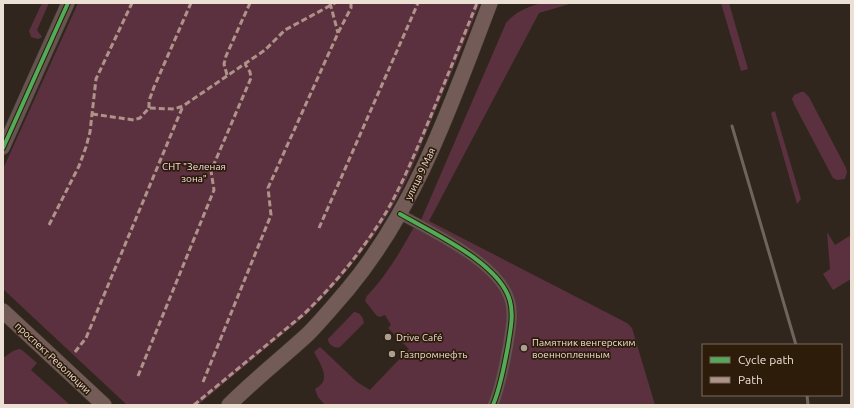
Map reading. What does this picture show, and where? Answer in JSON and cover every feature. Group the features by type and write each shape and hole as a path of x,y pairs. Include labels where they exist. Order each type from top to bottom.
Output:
{"main road":[{"name":"улица 9 Мая","path":"229,405 308,334 344,294 384,241 400,214 431,151 450,108 490,3"},
{"name":"проспект Революции","path":"3,311 104,405"},
{"name":"улица 9 Мая","path":"218,405 262,374"}],"street":[{"path":"3,148 68,3"},
{"path":"400,214 471,255 484,265 498,279 510,300 512,319 502,382 493,405"}],"green space":[{"path":"42,3 49,3 37,30 42,37 38,39 31,37 29,31"},
{"name":"СНТ \"Зеленая зона\"","path":"78,3 480,3 417,157 397,199 373,238 341,278 306,315 198,405 127,405 3,289 3,169"},
{"path":"541,3 573,3 539,13 429,221 627,323 632,328 655,405 496,405 505,382 509,292 421,220 506,23 522,10"},
{"path":"721,3 729,3 748,69 741,71"},
{"path":"804,92 809,97 846,168 847,172 845,179 837,180 833,178 795,106 792,99 794,95"},
{"path":"775,111 801,199 797,204 771,113"},
{"path":"414,227 470,259 496,281 509,310 499,380 491,405 325,405 318,397 315,389 323,382 324,378 322,366 314,352 320,347 357,382 370,390 409,349 388,328 391,325 385,315 380,317 377,316 365,301 367,296 393,263"},
{"path":"827,232 835,245 851,235 851,279 833,290 823,274 830,269"},
{"path":"354,312 361,315 364,323 340,347 332,346 328,339"},
{"path":"19,349 37,363 31,370 70,405 3,405 3,358"}],"railway":[{"path":"732,126 796,344"},
{"path":"807,396 808,405"}],"marked path":[{"path":"49,225 79,166 90,132 96,79 132,3"},
{"path":"149,108 149,101 154,87 191,3"},
{"path":"227,75 224,64 226,56 250,3"},
{"path":"330,3 338,33"},
{"path":"92,114 134,120 140,118 149,108 174,109 183,106 265,50 285,30 335,3"},
{"path":"203,382 271,215 268,188 338,33 351,8 351,3"},
{"path":"319,228 418,3"},
{"path":"194,405 304,314 344,271 362,249 390,206 405,175 434,109 477,3"},
{"path":"138,376 214,190 211,171 251,78 250,72 245,64"},
{"path":"75,352 86,338 183,106"}],"cycle path":[{"path":"3,148 68,3"},
{"path":"400,214 464,250 493,274 504,287 510,301 512,312 511,324 502,376 493,405"}],"place":[{"name":"Drive Café","path":"388,337"},
{"name":"Памятник венгерским военнопленным","path":"524,348"},
{"name":"Газпромнефть","path":"392,354"}]}
